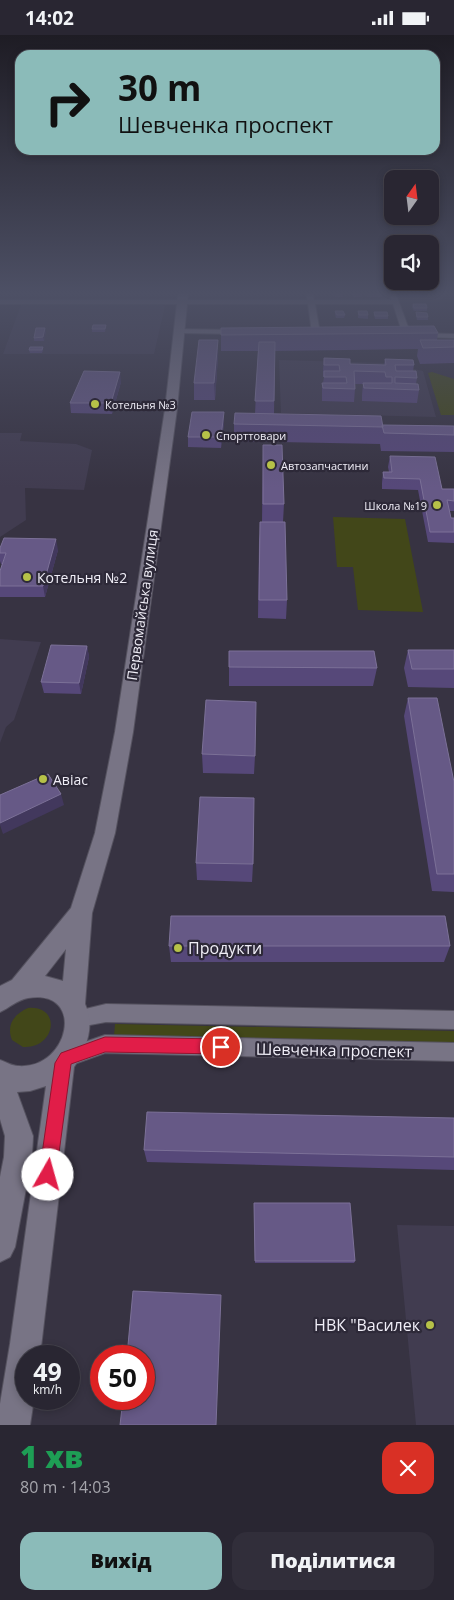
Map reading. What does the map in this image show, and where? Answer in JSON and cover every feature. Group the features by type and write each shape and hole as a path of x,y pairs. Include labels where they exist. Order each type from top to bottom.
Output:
{"main road":[{"name":"Первомайська вулиця","path":"64,1061 76,1041 81,913 105,833 122,741 171,409 176,359"},
{"name":"Первомайська вулиця","path":"9,991 81,913"},
{"path":"9,991 31,986 46,986 62,992 76,1011"},
{"path":"0,1073 18,1079 42,1076 64,1061"},
{"path":"13,1425 26,1344 64,1061"},
{"path":"0,1079 19,1136 18,1157 0,1247"}],"street":[{"path":"76,1011 454,1020"},
{"name":"Шевченка проспект","path":"64,1061 105,1044 454,1052"}],"shaded area":[{"path":"279,360 386,363 423,371 436,417 281,413"},
{"path":"0,433 22,433 20,441 76,444 92,450 84,490 25,488 26,520 0,537"},
{"path":"0,639 41,642 14,720 6,727 0,743"},
{"name":"НВК \"Василек","path":"397,1225 454,1226 454,1425 416,1425"}],"green space":[{"path":"432,372 454,379 454,415 441,415 428,373"},
{"path":"333,517 405,519 423,612 358,610 353,567 337,567"},
{"path":"28,1008 39,1009 46,1013 51,1027 48,1035 42,1041 34,1046 23,1047 12,1040 10,1030 15,1017"},
{"path":"115,1024 454,1031 454,1043 114,1036"}],"building":[{"path":"197,359 216,359 214,383 194,383"},
{"path":"258,359 275,359 274,401 255,401"},
{"path":"324,359 350,359 350,364 386,365 385,359 413,360 414,365 395,365 396,371 416,371 417,378 395,377 395,383 418,384 419,390 364,388 363,383 392,383 392,377 386,377 385,372 354,371 355,389 323,388 322,383 347,383 346,377 324,377 324,371 340,371 339,365 324,365"},
{"path":"84,371 120,372 111,403 70,403"},
{"path":"192,412 224,412 221,437 188,437"},
{"path":"235,413 381,416 383,427 234,424"},
{"path":"382,425 454,426 454,435 384,433"},
{"path":"263,445 282,445 284,504 263,504"},
{"name":"Школа №19","path":"390,456 435,457 442,489 454,489 454,501 447,500 451,518 454,518 454,532 430,532 420,479 384,478 383,472 392,472"},
{"path":"260,522 285,522 287,600 259,600"},
{"name":"Котельня №2","path":"4,538 56,539 43,586 0,586 0,571 6,553 0,553"},
{"path":"51,645 87,646 79,683 41,682"},
{"path":"408,650 454,650 454,669 412,669"},
{"path":"229,651 374,651 377,668 229,667"},
{"path":"408,698 437,698 454,782 454,874 437,874"},
{"path":"206,700 256,702 255,756 202,754"},
{"path":"48,774 61,794 0,823 0,795"},
{"path":"200,797 254,798 253,864 196,863"},
{"path":"171,916 445,916 450,946 169,946"},
{"path":"147,1112 454,1118 454,1157 144,1150"},
{"path":"254,1203 350,1203 355,1261 255,1261"},
{"path":"133,1291 221,1295 216,1425 120,1425 122,1410 155,1410 155,1345 128,1345"}],"place":[{"name":"Котельня №3","path":"95,404"},
{"name":"Спорттовари","path":"206,435"},
{"name":"Автозапчастини","path":"271,465"},
{"name":"Школа №19","path":"437,505"},
{"name":"Котельня №2","path":"27,577"},
{"name":"Авіас","path":"43,779"},
{"name":"Продукти","path":"178,948"},
{"name":"НВК \"Василек","path":"430,1325"}],"route":[{"path":"48,1175 62,1063 66,1058 105,1044 221,1047"}]}
